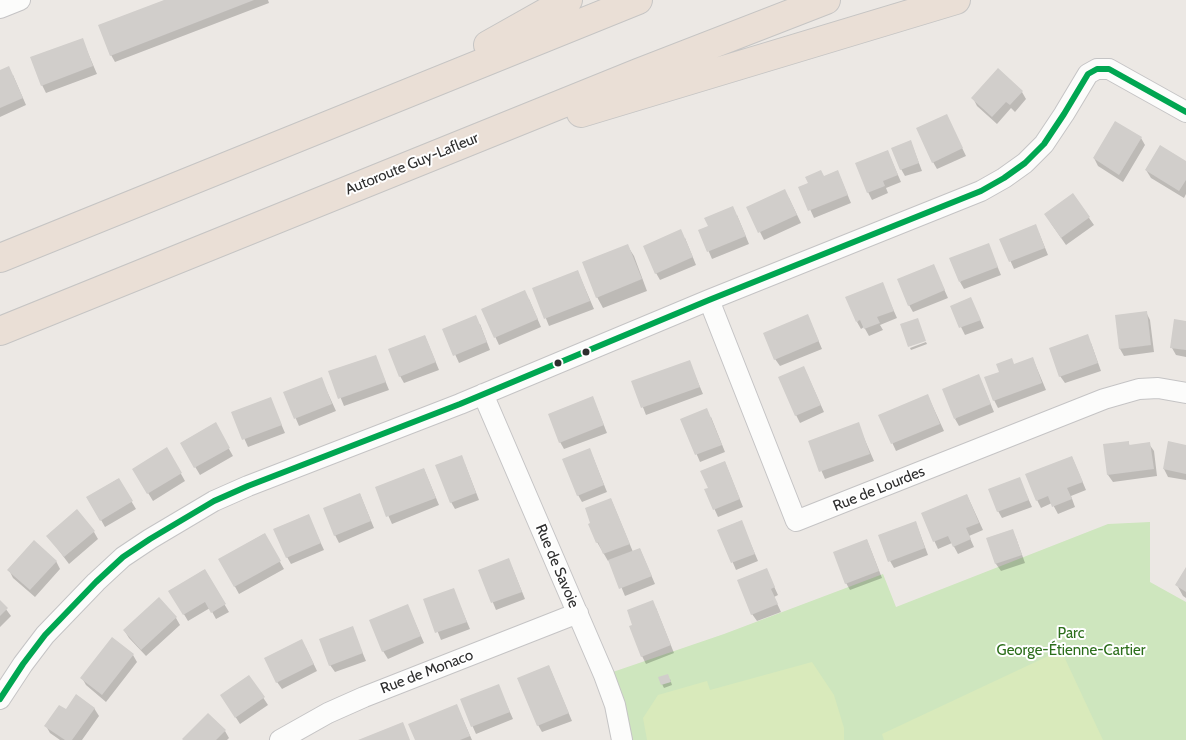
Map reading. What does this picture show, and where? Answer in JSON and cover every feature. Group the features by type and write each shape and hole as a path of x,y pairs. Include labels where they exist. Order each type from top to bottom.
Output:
{"highway":[{"path":"398,97 568,0"},
{"path":"0,258 638,0"},
{"name":"Autoroute Guy-Lafleur","path":"0,331 666,62 826,0"},
{"path":"421,161 956,0"}],"street":[{"path":"0,8 20,0"},
{"path":"1,695 45,635 70,608 124,558 150,539 214,501 982,191 1025,163 1044,144 1088,74 1097,69 1109,69 1186,112"},
{"name":"Rue de Lourdes","path":"709,300 796,521 1104,399 1139,389 1158,388 1186,393"},
{"name":"Rue de Savoie","path":"483,394 578,613 615,705 622,740"},
{"name":"Rue de Monaco","path":"280,740 328,713 364,697 578,613"}],"green space":[{"name":"Parc George-Étienne-Cartier","path":"1150,522 1150,582 1186,602 1186,740 622,740 604,675 724,634 883,574 896,607 1108,524"},
{"path":"1061,650 1103,740 884,740 882,734"},
{"path":"812,662 834,695 844,728 844,740 647,740 643,718 658,695 707,681 710,690"}],"building":[{"path":"164,0 254,0 110,56 98,25"},
{"path":"83,38 93,66 41,86 30,57"},
{"path":"9,66 23,98 0,108 0,70"},
{"path":"998,68 1023,91 1010,105 1006,102 992,117 971,98"},
{"path":"947,114 963,148 932,163 916,128"},
{"path":"1115,121 1142,137 1119,175 1093,158"},
{"path":"911,140 919,163 900,170 891,148"},
{"path":"1160,145 1186,161 1186,180 1179,191 1145,170"},
{"path":"888,150 898,175 883,181 885,186 867,193 855,163"},
{"path":"821,170 824,176 838,170 848,195 808,211 798,187 808,183 805,177"},
{"path":"785,189 797,215 758,233 746,207"},
{"path":"1073,193 1090,217 1061,238 1044,214"},
{"path":"733,206 746,236 707,252 698,230 708,226 704,218"},
{"path":"1036,224 1045,248 1009,262 999,239"},
{"path":"681,229 693,257 655,274 643,246"},
{"path":"989,243 998,267 959,282 949,258"},
{"path":"628,244 642,279 596,298 582,262"},
{"path":"934,264 945,290 908,306 897,279"},
{"path":"578,270 590,301 544,319 532,288"},
{"path":"883,282 894,311 877,317 880,323 864,329 860,320 856,322 845,297"},
{"path":"525,290 538,319 494,338 481,309"},
{"path":"971,297 981,320 959,328 950,306"},
{"path":"1147,311 1151,345 1119,349 1115,315"},
{"path":"808,314 819,341 774,360 763,333"},
{"path":"476,315 487,342 453,356 442,329"},
{"path":"918,318 926,341 908,347 900,324"},
{"path":"1174,319 1186,321 1186,350 1170,348"},
{"path":"1088,334 1098,363 1059,377 1049,348"},
{"path":"425,335 436,362 399,377 388,349"},
{"path":"376,355 386,382 338,399 328,371"},
{"path":"1033,357 1042,383 993,401 984,377 999,372 996,364 1012,358 1014,364"},
{"path":"690,360 700,387 641,408 631,381"},
{"path":"804,366 821,405 795,416 778,377"},
{"path":"979,374 991,404 954,419 942,389"},
{"path":"322,377 332,404 294,419 283,392"},
{"path":"928,394 940,424 891,444 878,415"},
{"path":"593,396 604,425 559,443 548,414"},
{"path":"271,397 282,425 242,440 231,412"},
{"path":"707,408 722,445 695,455 680,419"},
{"path":"216,422 230,448 194,468 180,443"},
{"path":"859,422 870,454 819,472 808,441"},
{"path":"1129,441 1129,445 1150,442 1154,469 1107,475 1103,444"},
{"path":"1168,441 1186,445 1186,474 1163,469"},
{"path":"167,447 182,473 147,494 132,469"},
{"path":"590,448 604,485 577,496 562,459"},
{"path":"462,455 476,493 450,503 435,465"},
{"path":"1072,456 1083,482 1067,488 1072,499 1052,507 1048,496 1036,501 1025,474"},
{"path":"725,461 740,499 713,510 704,489 708,488 700,471"},
{"path":"424,468 436,498 386,517 375,487"},
{"path":"1020,477 1029,500 997,512 988,489"},
{"path":"119,478 133,501 100,521 86,497"},
{"path":"360,493 371,521 334,536 323,508"},
{"path":"967,494 979,523 966,528 971,539 953,547 948,536 933,542 921,513"},
{"path":"611,498 630,544 603,554 588,524 590,523 585,508"},
{"path":"77,509 95,531 64,557 46,536"},
{"path":"309,514 321,543 286,558 273,529"},
{"path":"742,520 755,554 731,563 717,530"},
{"path":"916,521 925,548 888,562 878,535"},
{"path":"1013,529 1022,555 995,564 986,538"},
{"path":"265,533 281,561 234,587 218,559"},
{"path":"867,539 879,571 845,584 833,552"},
{"path":"34,540 57,561 30,590 7,570"},
{"path":"640,548 652,576 619,589 608,560"},
{"path":"509,558 522,592 491,603 478,570"},
{"path":"1186,567 1186,592 1175,585"},
{"path":"767,568 775,587 771,589 778,604 751,615 737,580"},
{"path":"205,569 226,604 211,613 205,602 183,615 168,591"},
{"path":"454,588 467,622 435,633 423,599"},
{"path":"159,597 177,617 141,650 123,630"},
{"path":"0,600 8,608 0,616"},
{"path":"653,600 671,645 641,657 629,626 632,625 627,610"},
{"path":"408,604 421,636 382,652 369,620"},
{"path":"353,626 363,653 329,666 319,639"},
{"path":"112,637 134,654 102,695 80,678"},
{"path":"302,639 314,664 276,683 264,658"},
{"path":"549,665 569,713 537,726 517,678"},
{"path":"668,674 671,682 661,685 658,677"},
{"path":"249,675 265,697 235,718 220,695"},
{"path":"499,684 510,712 471,727 460,699"},
{"path":"76,694 95,708 72,740 65,740 44,726 59,705 66,709"},
{"path":"457,704 470,736 460,740 415,740 408,724"},
{"path":"208,713 226,730 216,740 183,740 182,739"},
{"path":"403,722 410,740 358,740"}],"transit line":[{"path":"0,699 45,635 123,557 214,501 460,404 709,300 981,191 1025,163 1044,144 1088,74 1097,69 1109,69 1186,112"}]}
